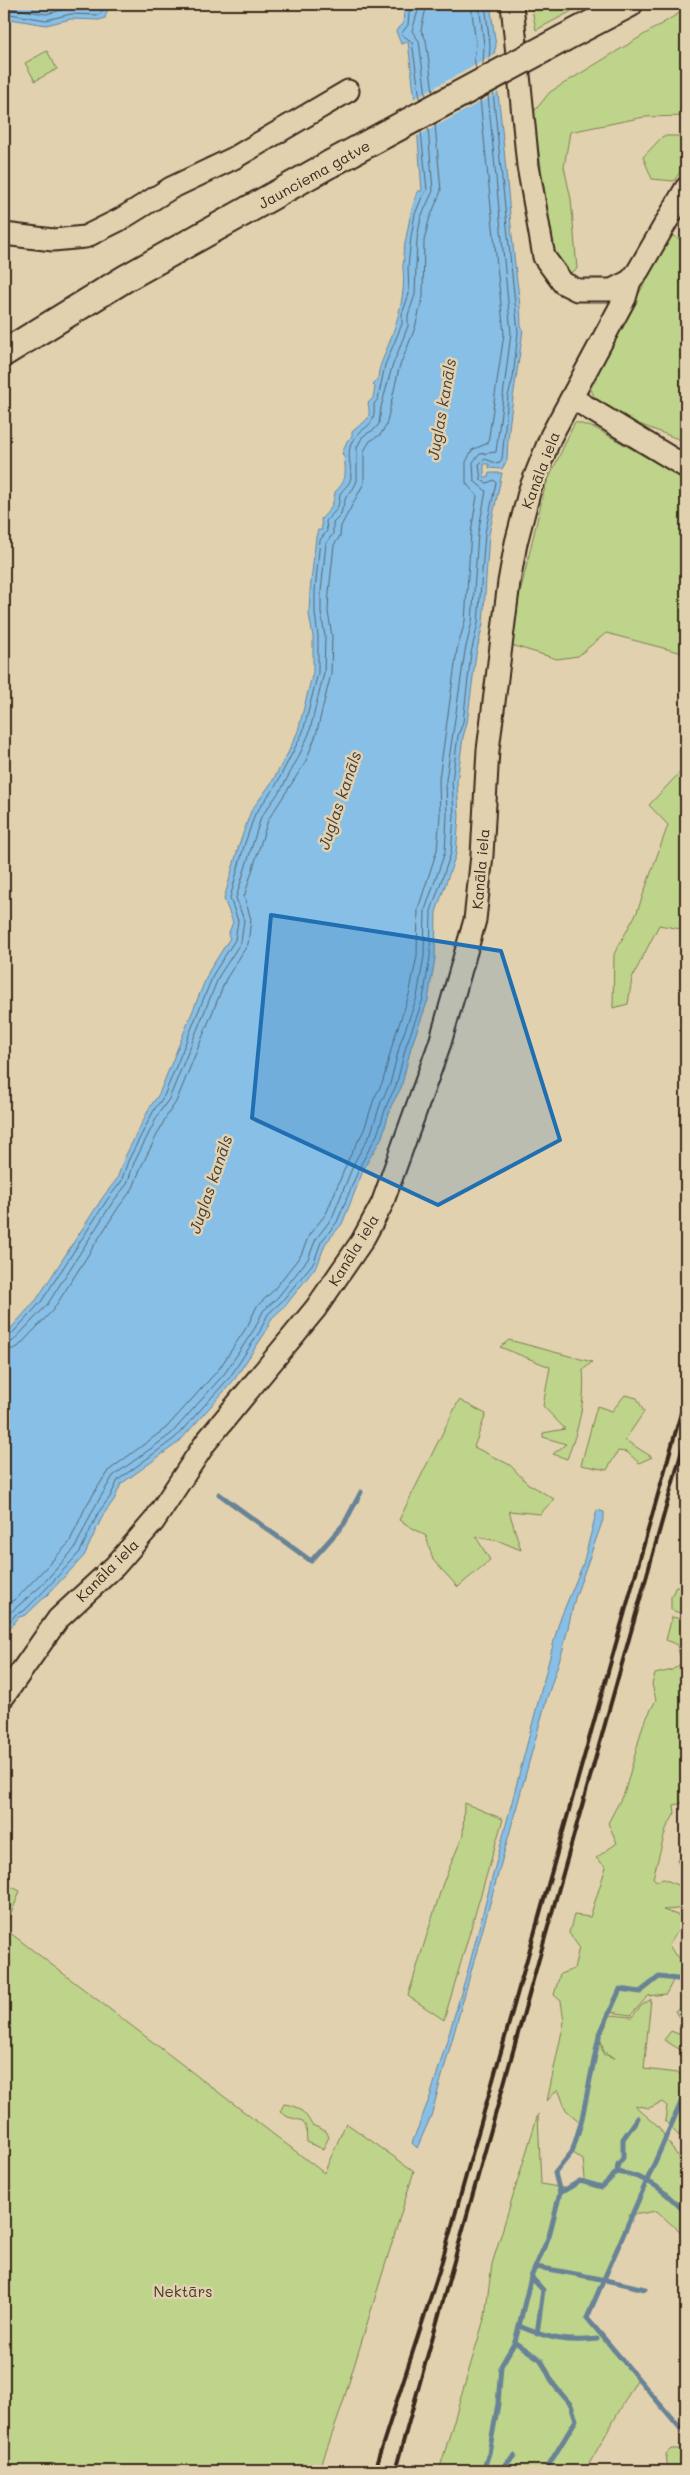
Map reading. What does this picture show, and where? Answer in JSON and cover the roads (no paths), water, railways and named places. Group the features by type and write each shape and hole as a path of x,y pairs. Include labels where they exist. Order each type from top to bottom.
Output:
{"main road":[{"name":"Jaunciema gatve","path":"4,353 126,278 330,164 630,4"}],"street":[{"path":"512,4 528,166 544,257 563,283 577,290 612,290 630,281"},
{"path":"4,234 53,240 85,237 121,219 171,188 234,158 348,91"},
{"name":"Kanāla iela","path":"4,1696 58,1619 115,1566 154,1521 206,1442 316,1308 362,1241 382,1204 440,1042 475,920 482,855 488,750 508,582 516,543 537,471 551,436 625,298 630,281 638,271 686,188"},
{"path":"572,398 686,467"}],"water":[{"path":"4,4 109,4 105,18 99,20 71,19 46,25 4,18"},
{"name":"Juglas kanāls","path":"409,4 490,4 496,46 493,57 521,327 523,329 511,411 507,460 502,469 489,468 489,464 484,464 484,477 488,477 489,473 502,473 489,534 483,624 476,654 457,782 459,816 456,854 436,912 435,958 428,1000 411,1047 401,1088 391,1106 382,1137 365,1166 342,1224 325,1244 318,1264 286,1305 272,1318 265,1333 234,1380 179,1442 121,1484 114,1500 103,1515 84,1556 26,1615 19,1617 4,1635 4,1336 37,1299 103,1197 117,1179 124,1159 150,1107 159,1094 209,971 230,938 228,935 233,922 224,899 251,811 272,782 298,731 313,672 313,637 309,614 316,537 318,530 322,530 321,519 331,507 335,492 344,480 345,467 342,454 347,441 352,436 352,432 368,418 368,403 373,398 375,387 373,385 378,380 379,369 402,301 404,280 403,254 411,212 418,191 422,191 408,42 401,44 396,31 403,24 404,10"},
{"path":"597,1510 604,1512 604,1517 575,1598 563,1649 546,1701 431,2116 417,2148 412,2143 431,2094 468,1970 559,1622 583,1564"}],"waterway":[{"path":"219,1494 311,1561 344,1524 361,1492"},
{"path":"483,2471 489,2453 498,2404 501,2366 515,2342 531,2277 549,2236 560,2193 555,2173 572,2152 581,2123 599,2036 620,1989 640,1992 659,1977 686,1980"},
{"path":"686,2091 587,2318 686,2435"},
{"path":"617,2172 618,2164 623,2158 623,2139 638,2118"},
{"path":"560,2193 580,2181 602,2187 617,2172 647,2181 663,2191 686,2213"},
{"path":"536,2267 645,2289"},
{"path":"531,2277 543,2290 537,2334"},
{"path":"519,2326 539,2334 566,2340 597,2339"},
{"path":"515,2342 541,2360 554,2385 571,2405 576,2420 545,2471"},
{"path":"499,2471 514,2456"}],"railway":[{"path":"374,2471 440,2268 686,1395"},
{"path":"395,2471 686,1436"}],"park label":[{"name":"Nektārs","path":"183,2291"}]}
